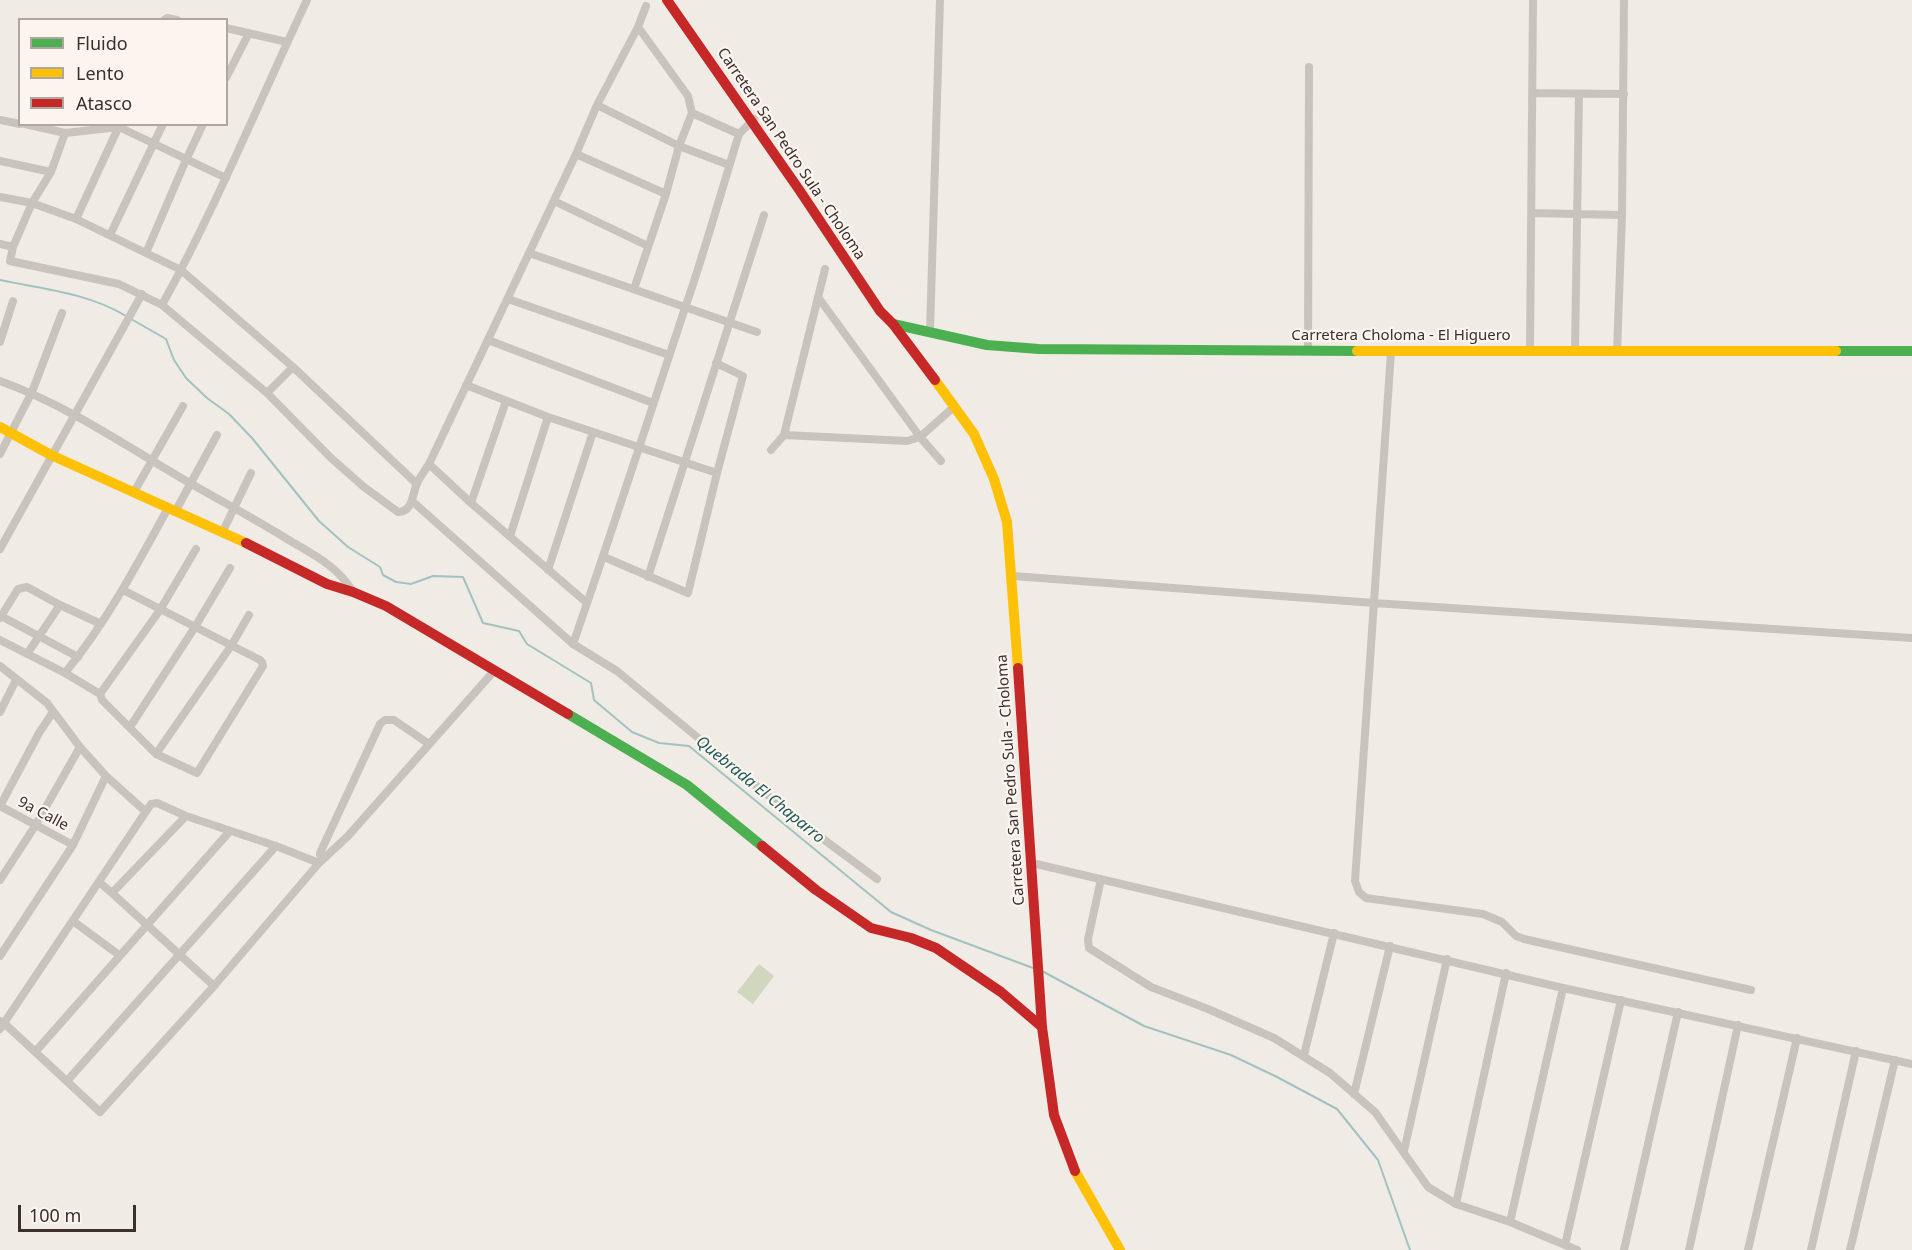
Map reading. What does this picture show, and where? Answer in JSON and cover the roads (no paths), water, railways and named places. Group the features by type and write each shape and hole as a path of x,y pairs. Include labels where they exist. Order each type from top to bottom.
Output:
{"street":[{"path":"162,305 225,178 307,0"},
{"name":"Carretera San Pedro Sula - Choloma","path":"667,0 887,309 893,324 956,406 974,434 994,479 1007,522 1013,576 1042,1027 1054,1115 1073,1168 1120,1250"},
{"name":"Carretera San Pedro Sula - Choloma","path":"674,0 753,120"},
{"path":"930,331 940,0"},
{"path":"1530,351 1533,0"},
{"path":"1617,352 1622,215 1624,0"},
{"path":"65,133 51,172 32,203 13,247 10,261 119,284 162,305 267,393 331,458 364,486 398,512 405,511 412,501 417,484 429,464 530,253 597,105 638,27 646,6"},
{"path":"634,289 666,194 679,146 692,113 688,96 638,27"},
{"path":"228,28 287,42"},
{"path":"228,74 249,33"},
{"path":"1308,350 1309,67"},
{"path":"1533,93 1624,94"},
{"path":"1575,351 1579,94"},
{"path":"597,105 679,146 729,165"},
{"path":"692,113 739,134"},
{"path":"0,120 18,123"},
{"path":"573,644 686,307 739,134 753,120"},
{"path":"34,126 65,133 120,126 225,178"},
{"path":"76,219 120,126"},
{"path":"110,235 162,126"},
{"path":"146,253 203,126"},
{"path":"576,154 666,194"},
{"path":"0,161 51,172"},
{"path":"0,197 32,203 76,219 181,270 293,367 417,484"},
{"path":"554,201 648,246"},
{"path":"1532,213 1622,215"},
{"path":"648,577 764,215"},
{"path":"0,244 13,247"},
{"path":"530,253 757,332"},
{"path":"771,450 784,435 825,269"},
{"path":"0,549 142,294"},
{"path":"818,297 920,436 941,461"},
{"path":"508,299 669,355"},
{"path":"0,342 13,301"},
{"path":"0,454 32,392 62,313"},
{"name":"Carretera Choloma - El Higuero","path":"893,324 987,345 1039,349 1391,352 1912,351"},
{"path":"488,340 653,403"},
{"path":"1391,352 1355,881 1359,892 1366,898 1483,914 1502,922 1516,936 1524,939 1751,990"},
{"path":"604,557 688,593 743,376 716,363"},
{"path":"267,393 293,367"},
{"path":"0,381 32,392 74,414 328,563 346,578 353,592"},
{"path":"466,385 548,417 717,473"},
{"path":"471,503 506,401"},
{"path":"134,492 183,406"},
{"path":"784,435 907,441 920,436 956,406"},
{"path":"510,536 548,417"},
{"path":"0,427 51,455 223,531 327,584 386,606 415,622 687,785 816,890 871,928 911,938 936,948 1001,992 1042,1027"},
{"path":"548,570 593,432"},
{"path":"65,674 101,624 172,510 191,484 217,435"},
{"path":"429,464 587,603"},
{"path":"223,531 251,473"},
{"path":"412,501 573,644 617,671 799,821 877,879"},
{"path":"100,694 160,610 196,549"},
{"path":"130,727 230,568"},
{"path":"1013,576 1374,603 1912,638"},
{"path":"78,657 1,617 18,588 27,587 101,624"},
{"path":"0,640 100,694 102,700 156,754 197,774 263,666 262,662 123,590"},
{"path":"27,654 60,605"},
{"path":"156,754 231,646 249,615"},
{"path":"0,666 34,692 106,776 145,811"},
{"path":"319,863 186,816 157,803 151,804 1,1024 36,1051 100,1112 214,986 319,863 348,836 494,671"},
{"path":"0,712 16,680"},
{"path":"0,806 39,733 53,712"},
{"path":"326,857 320,853 380,724 385,720 394,720 429,744"},
{"path":"0,880 35,826 80,747"},
{"path":"0,956 73,845 106,776"},
{"name":"9a Calle","path":"0,806 73,845"},
{"path":"112,893 186,816"},
{"path":"36,1051 230,831"},
{"path":"67,1081 276,846"},
{"path":"1032,864 1563,987 1912,1064"},
{"path":"1101,879 1088,939 1089,948 1151,987 1274,1038 1330,1073 1375,1113 1428,1187 1456,1204 1510,1222 1577,1250"},
{"path":"99,882 214,986"},
{"path":"73,921 119,956"},
{"path":"1304,1055 1334,933"},
{"path":"1354,1094 1390,946"},
{"path":"1404,1151 1447,959"},
{"path":"1456,1204 1506,973"},
{"path":"1510,1222 1563,987"},
{"path":"1565,1245 1622,1000"},
{"path":"1624,1250 1678,1012"},
{"path":"1689,1250 1738,1025"},
{"path":"1748,1250 1797,1038"},
{"path":"1811,1250 1856,1051"},
{"path":"1850,1250 1895,1060"}],"waterway":[{"name":"Quebrada El Chaparro","path":"0,280 81,297 126,316"},
{"name":"Quebrada El Chaparro","path":"131,319 166,339 174,360 186,378 207,398 229,414 252,438 319,521 348,547 380,567 383,575 396,582 411,584 433,576 463,577 483,623 519,631 527,644 591,683 594,700 632,732 659,743 689,746 891,912 931,930 1033,968"},
{"name":"Quebrada El Chaparro","path":"1042,971 1144,1026 1231,1055 1337,1109 1378,1160 1410,1250"}]}
